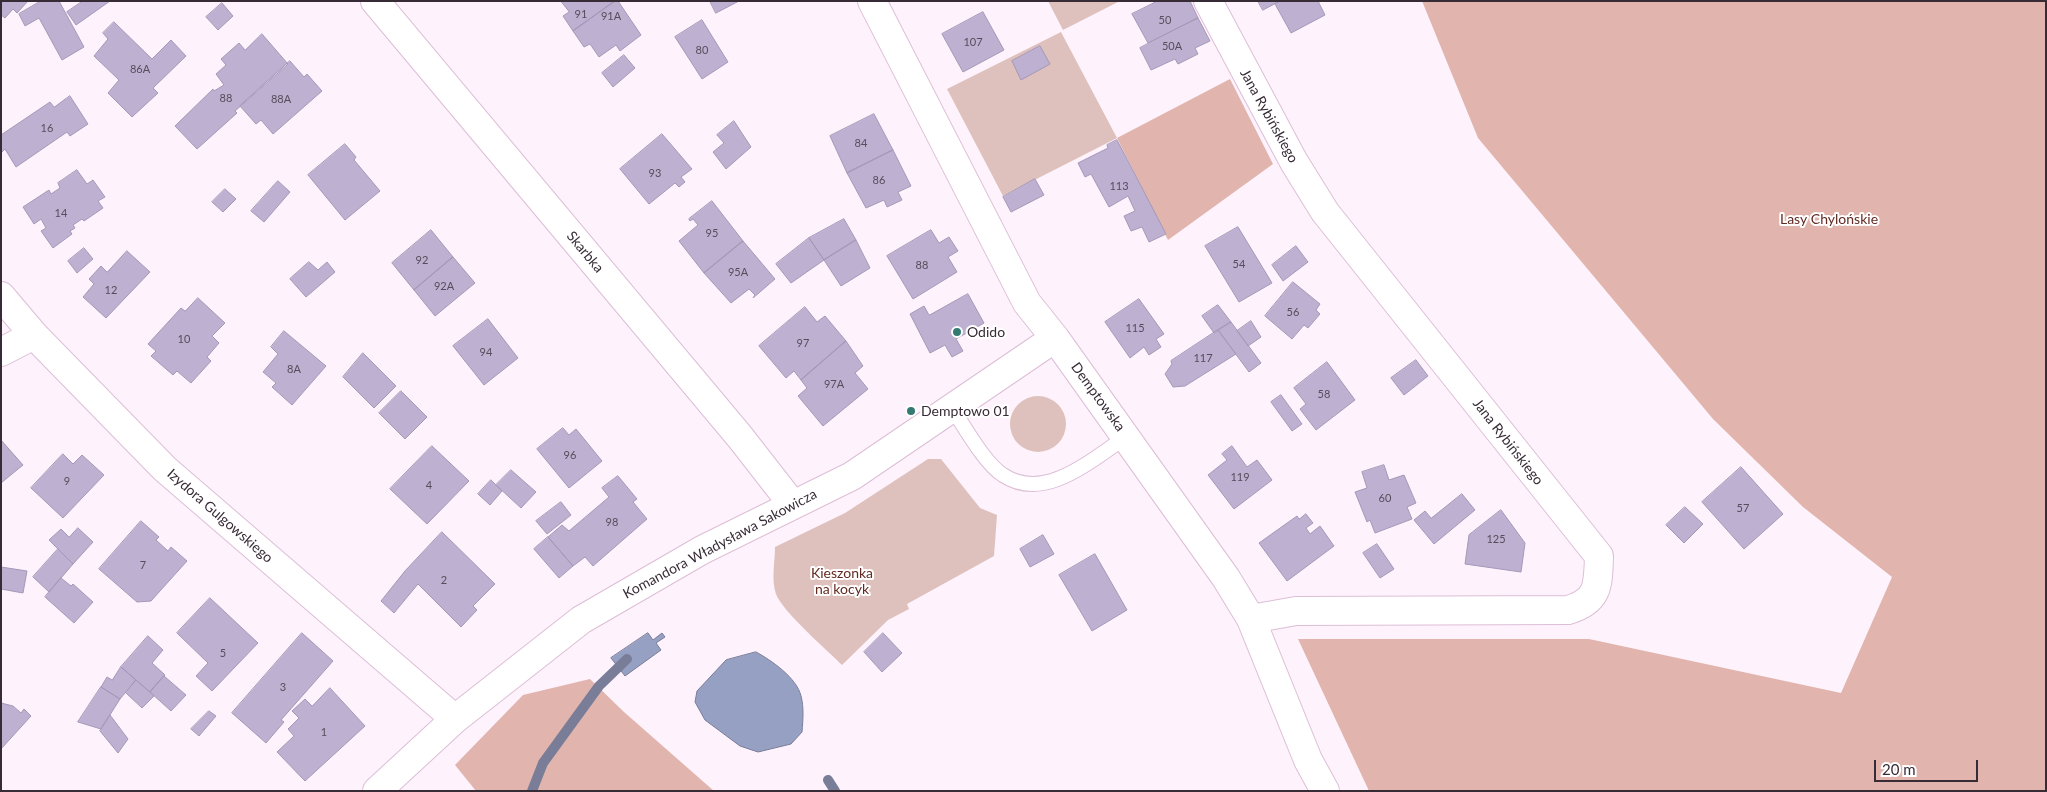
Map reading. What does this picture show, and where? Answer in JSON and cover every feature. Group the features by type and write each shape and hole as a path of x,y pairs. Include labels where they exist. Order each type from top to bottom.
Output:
{"street":[{"name":"Skarbka","path":"375,1 734,430 793,505"},
{"name":"Demptowska","path":"872,1 1027,303 1055,338 1226,578 1250,619 1308,760 1325,791"},
{"name":"Jana Rybińskiego","path":"1208,1 1294,162 1325,212 1599,556 1598,584 1592,596 1582,606 1568,610 1296,611 1250,619"},
{"name":"Izydora Gulgowskiego","path":"1,296 34,335 165,469 455,719"},
{"path":"1,352 34,335"},
{"name":"Komandora Władysława Sakowicza","path":"377,791 455,719 582,620 702,550 852,476 1055,338"}],"lane":[{"path":"952,408 996,469 1002,475 1021,483 1044,484 1064,477 1126,437"}],"green space":[{"path":"1048,1 1120,1 1063,30"},
{"name":"Lasy Chylońskie","path":"1422,1 2046,1 2046,791 1369,791 1298,639 1589,639 1841,693 1892,577 1803,507 1713,419 1478,138"},
{"path":"1061,32 1117,138 1003,196 947,89"},
{"path":"1230,79 1273,164 1168,240 1117,138"},
{"path":"1032,396 1044,396 1058,404 1066,418 1064,435 1058,444 1044,452 1032,452 1022,447 1015,440 1010,430 1010,418 1015,408 1022,401"},
{"name":"Kieszonka na kocyk","path":"928,459 941,459 980,508 997,515 994,556 907,604 909,609 888,620 842,665 796,620 776,594 774,583 775,547 845,513"},
{"path":"590,679 624,712 714,791 476,791 455,765 523,695"}],"water":[{"path":"648,633 653,640 662,633 665,637 656,643 661,650 625,676 611,658"},
{"path":"756,652 789,676 799,689 803,705 802,732 791,744 758,752 740,746 705,720 695,702 697,691 726,660"}],"building":[{"path":"1,1 28,1 17,13 13,9 5,18 1,15"},
{"path":"41,1 59,1 84,47 62,60 39,18 25,26 19,14"},
{"path":"83,1 110,1 76,25 67,12"},
{"path":"561,1 615,1 573,31 563,16 569,12"},
{"path":"615,1 618,1 641,35 620,51 616,45 599,57 590,44 584,47 573,31"},
{"path":"710,1 739,1 716,13"},
{"path":"1158,1 1190,1 1198,18 1148,43 1132,14"},
{"path":"1258,1 1280,1 1263,10"},
{"path":"1280,1 1318,1 1325,15 1291,33 1275,4"},
{"path":"222,3 233,16 218,30 206,17"},
{"path":"983,12 1004,50 963,72 942,34"},
{"path":"1198,18 1210,41 1195,48 1198,54 1178,64 1175,59 1151,70 1140,48"},
{"path":"702,20 728,62 702,79 675,37"},
{"path":"114,22 152,59 171,40 186,56 153,88 158,93 132,117 108,93 119,80 94,56 108,39 103,33"},
{"path":"262,34 288,64 235,111 237,113 197,149 175,126 213,89 214,91 224,85 216,74 226,65 221,59 239,43 245,50"},
{"path":"1040,46 1050,64 1021,80 1012,61"},
{"path":"624,55 635,68 613,87 602,73"},
{"path":"290,61 304,77 307,74 322,91 273,134 261,120 256,124 240,106"},
{"path":"70,96 88,124 70,136 67,132 16,167 5,149 1,153 1,135 50,102 54,107"},
{"path":"874,114 893,150 847,173 830,136"},
{"path":"734,121 751,147 726,169 713,152 724,143 717,135"},
{"path":"662,134 692,169 681,177 685,182 679,187 675,183 649,204 620,169"},
{"path":"1117,140 1166,234 1149,242 1142,227 1131,231 1124,216 1135,211 1128,196 1109,207 1091,174 1085,177 1078,163 1108,148 1107,145"},
{"path":"345,144 356,157 354,160 380,191 345,220 308,175"},
{"path":"893,150 911,186 898,192 902,200 887,207 884,200 866,208 847,173"},
{"path":"77,170 87,184 93,180 105,197 98,201 103,208 84,221 82,219 73,225 75,228 70,231 72,234 53,248 41,231 46,228 41,219 34,224 23,207 49,190 51,194 60,188 58,183"},
{"path":"1035,179 1044,195 1011,212 1003,197"},
{"path":"278,181 290,192 264,222 251,211"},
{"path":"225,189 236,199 223,212 212,202"},
{"path":"712,201 743,241 704,273 679,241 698,225 693,219 690,221 689,219"},
{"path":"844,219 856,240 824,260 809,238"},
{"path":"1238,227 1272,283 1239,302 1205,246"},
{"path":"431,230 453,257 414,290 392,263"},
{"path":"931,230 939,243 949,237 958,251 948,257 957,272 913,299 887,256"},
{"path":"809,238 824,260 791,283 776,264"},
{"path":"856,240 870,268 841,286 824,260"},
{"path":"743,241 775,279 753,298 755,295 749,289 731,303 704,273"},
{"path":"1296,246 1308,262 1283,281 1272,265"},
{"path":"84,248 93,259 77,273 68,261"},
{"path":"127,251 150,272 106,318 83,297 94,284 89,279 101,266 107,272"},
{"path":"453,257 475,283 435,316 414,290"},
{"path":"309,262 318,270 327,262 335,272 306,297 290,279"},
{"path":"1293,282 1320,304 1316,310 1320,314 1308,328 1304,325 1292,339 1265,316"},
{"path":"968,294 984,323 956,339 963,351 952,357 945,345 930,353 910,314 924,306 929,315"},
{"path":"198,298 225,323 212,336 219,343 207,357 211,361 191,383 177,371 173,375 151,356 156,351 148,344 181,308 185,311"},
{"path":"1139,299 1164,334 1156,339 1161,347 1149,355 1144,347 1130,358 1105,322"},
{"path":"1218,305 1231,322 1214,333 1202,316"},
{"path":"805,307 817,322 825,316 846,341 801,380 794,371 786,378 759,346"},
{"path":"488,319 518,358 484,385 453,346"},
{"path":"1251,321 1261,337 1248,346 1237,331"},
{"path":"1231,322 1261,363 1249,372 1218,330"},
{"path":"1218,330 1236,354 1185,386 1173,387 1165,374 1172,364 1171,361"},
{"path":"284,331 326,366 292,405 272,387 276,383 263,372 278,354 271,347"},
{"path":"846,341 863,366 855,373 868,389 823,426 798,396 807,388 801,380"},
{"path":"363,353 396,386 374,408 343,377"},
{"path":"1416,360 1428,376 1404,395 1391,378"},
{"path":"1327,362 1355,400 1316,430 1300,409 1306,404 1294,388"},
{"path":"401,391 427,417 405,439 379,413"},
{"path":"1281,395 1302,424 1292,431 1271,402"},
{"path":"563,428 569,435 576,429 602,461 569,488 537,449"},
{"path":"1,440 23,465 1,483"},
{"path":"432,446 469,481 427,524 390,489"},
{"path":"1232,446 1247,467 1257,460 1272,480 1234,509 1208,475 1227,460 1222,454"},
{"path":"63,454 73,464 82,455 104,475 63,518 31,488"},
{"path":"1384,465 1389,480 1404,475 1416,503 1407,507 1412,519 1375,533 1370,520 1367,522 1355,492 1367,488 1362,472"},
{"path":"1741,467 1783,514 1744,549 1702,502"},
{"path":"511,470 536,492 521,508 496,485"},
{"path":"618,476 637,499 633,502 647,519 593,566 585,557 573,566 548,537 562,525 569,531 609,497 602,488"},
{"path":"491,480 502,491 490,505 478,494"},
{"path":"1462,494 1475,510 1434,544 1414,520 1425,511 1431,518"},
{"path":"561,502 571,515 547,534 536,521"},
{"path":"1685,507 1703,524 1684,543 1666,525"},
{"path":"1501,510 1525,543 1521,572 1465,564 1469,535"},
{"path":"1306,514 1313,523 1306,528 1310,534 1320,526 1334,546 1287,581 1259,543 1297,516 1299,519"},
{"path":"141,521 159,537 156,540 168,551 171,547 187,561 151,601 137,602 99,569"},
{"path":"78,528 93,542 73,564 49,540 61,529 69,537"},
{"path":"442,532 495,584 473,606 477,610 461,627 418,584 394,613 381,601 405,571"},
{"path":"1043,535 1054,554 1030,567 1020,549"},
{"path":"548,537 573,566 559,578 534,549"},
{"path":"1377,544 1394,569 1380,578 1363,553"},
{"path":"58,549 73,564 49,592 33,577"},
{"path":"1095,554 1127,610 1092,631 1059,575"},
{"path":"1,567 27,571 23,593 1,589"},
{"path":"61,578 71,586 73,584 93,602 74,623 45,597"},
{"path":"210,598 258,643 212,691 196,676 208,663 177,633"},
{"path":"302,633 333,661 281,720 284,722 266,743 232,713"},
{"path":"883,633 902,653 882,672 864,652"},
{"path":"148,636 163,650 152,663 165,675 150,692 121,667"},
{"path":"121,667 136,680 120,699 101,687 107,677 112,680"},
{"path":"164,676 186,695 171,711 150,692"},
{"path":"136,680 154,696 142,708 126,693"},
{"path":"101,687 120,699 101,729 78,722"},
{"path":"330,688 365,726 305,781 277,752 294,736 288,729 299,718 292,711 305,699 312,706"},
{"path":"1,703 13,706 21,713 24,709 31,716 1,749"},
{"path":"209,711 216,716 199,736 191,729"},
{"path":"110,715 128,739 118,753 100,731"}],"waterway":[{"path":"532,791 543,763 599,686 627,659"},
{"path":"828,780 835,791"}],"place":[{"name":"Odido","path":"957,332"},
{"name":"Demptowo 01","path":"911,411"}]}
